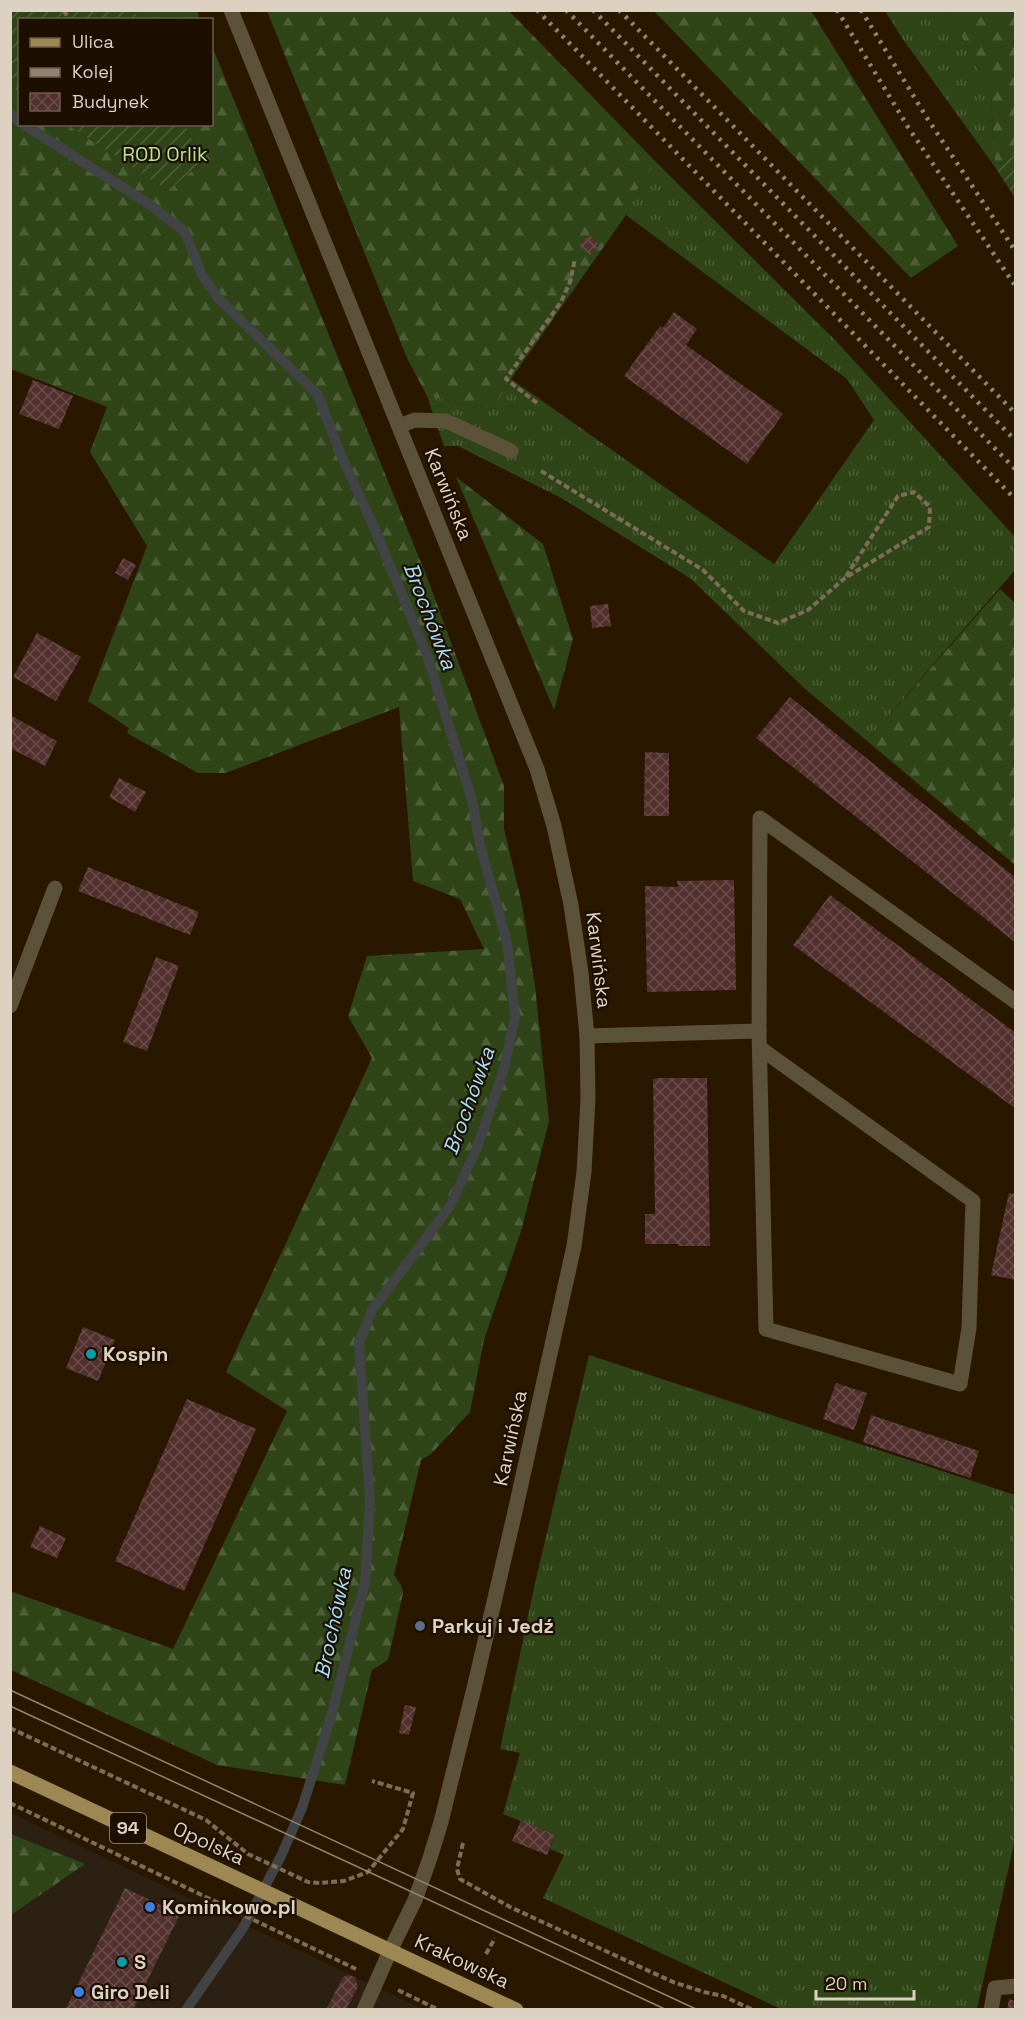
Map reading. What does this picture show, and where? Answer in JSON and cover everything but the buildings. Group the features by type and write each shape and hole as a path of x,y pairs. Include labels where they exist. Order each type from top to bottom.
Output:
{"main road":[{"name":"Opolska","path":"10,1772 390,1952"},
{"name":"Krakowska","path":"390,1952 516,2010"}],"street":[{"name":"Karwińska","path":"231,10 537,769 554,826 571,905 587,1036 588,1110 584,1172 574,1246 514,1516 441,1822 415,1900 364,2010"},
{"path":"399,426 415,420 446,421 511,451"},
{"path":"760,1048 973,1201 969,1328 960,1384 766,1329 759,1031 760,818 1016,1002"},
{"path":"10,1006 55,888"},
{"path":"587,1036 759,1031"},
{"path":"991,2010 995,1988 1016,1986"}],"path":[{"path":"537,403 506,379 561,302 570,282 575,259"},
{"path":"541,471 703,570 744,611 778,623 808,610 845,578 929,527 930,507 914,492 898,496 845,578"},
{"path":"10,1728 206,1820 248,1854 308,1881 320,1883 344,1881 368,1872 403,1829 413,1793 372,1781"},
{"path":"10,1803 437,2009"},
{"path":"463,1843 457,1869 460,1879 509,1909 673,1982 723,1996 753,2010"},
{"path":"486,1954 495,1938"}],"shaded area":[{"path":"11,1813 303,1952 423,2009 11,2010"}],"green space":[{"path":"10,11 134,11 138,18 18,18 18,91 11,86"},
{"path":"134,11 197,11 200,18 138,18"},
{"path":"267,11 509,11 656,162 641,181 626,215 511,379 493,409 427,396 407,358"},
{"path":"654,11 811,11 958,246 911,278"},
{"path":"885,11 949,11 991,95 995,167 902,38"},
{"path":"949,11 1015,11 1015,155 995,167 991,95"},
{"path":"213,48 428,580 504,786 504,829 522,904 535,986 549,1121 522,1228 484,1340 470,1412 431,1454 421,1460 394,1575 403,1593 388,1660 372,1670 345,1785 217,1765 11,1670 10,1591 173,1649 287,1411 226,1372 372,1058 348,1016 367,956 484,949 460,899 413,881 399,707 226,773 198,773 127,733 129,728 88,701 147,546 90,452 107,407 11,369 11,86 18,91 18,126 70,126 168,191 202,162 185,126 213,126"},
{"name":"ROD Orlik","path":"70,126 185,126 202,162 168,191"},
{"path":"1015,155 1015,198 995,167"},
{"path":"656,162 837,342 1015,537 1015,570 867,741 804,688 690,578 563,499 458,446 444,446 427,396 493,409 511,379 774,564 874,420 847,379 626,215 641,181"},
{"path":"456,477 543,544 573,639 554,710"},
{"path":"1000,589 1015,603 1015,865 867,741"},
{"path":"589,1355 1015,1495 1015,1839 977,2009 781,2009 543,1898 564,1855 550,1849 555,1835 503,1814 520,1753 500,1749 535,1583"},
{"path":"11,1834 85,1864 11,1915"}],"waterway":[{"name":"Brochówka","path":"10,114 18,120"},
{"name":"Brochówka","path":"26,126 149,204 185,232 201,273 218,298 318,395 340,453 373,525 427,655 472,800 480,845 507,942 515,1017 503,1073 476,1150 450,1206 372,1310 359,1343 370,1502 365,1582 331,1717 302,1808 281,1856 243,1928 186,2010"}],"tram line":[{"path":"10,1690 698,2010"},
{"path":"10,1706 667,2010"}],"railway":[{"path":"537,10 1016,500"},
{"path":"566,10 1016,470"},
{"path":"593,10 1016,441"},
{"path":"619,10 1016,414"},
{"path":"837,10 908,127 1016,287"},
{"path":"861,10 927,118 1016,252"}],"place":[{"name":"Kospin","path":"91,1354"},
{"name":"Parkuj i Jedź","path":"420,1626"},
{"name":"Kominkowo.pl","path":"150,1907"},
{"name":"S","path":"122,1962"},
{"name":"Giro Deli","path":"79,1992"}]}
